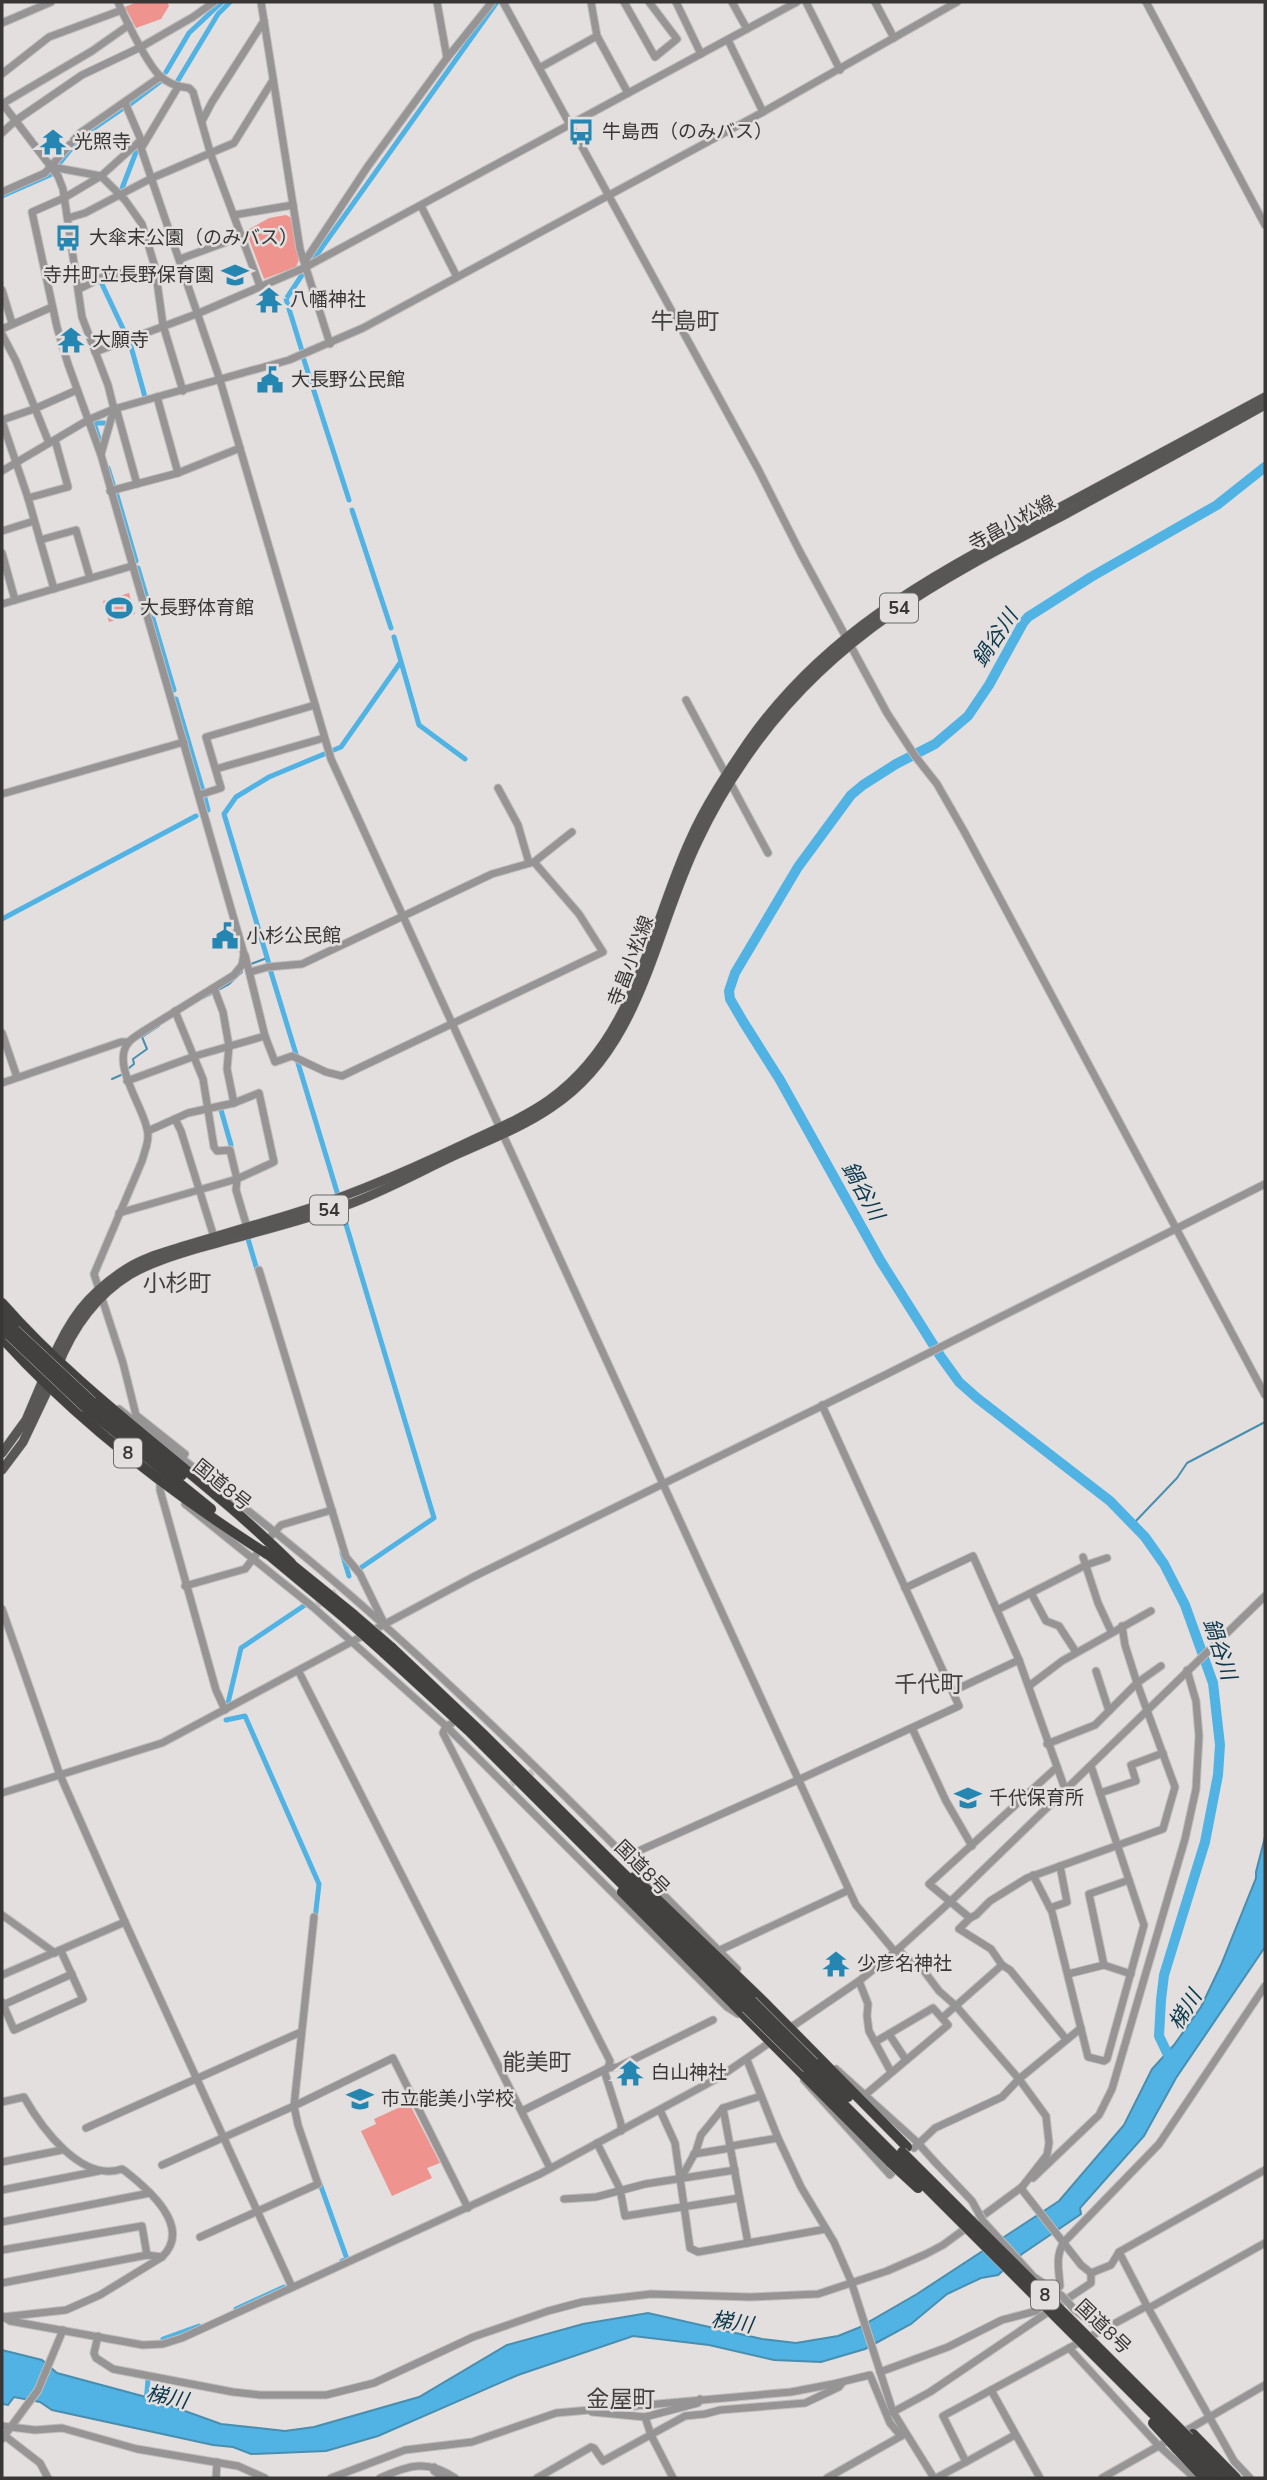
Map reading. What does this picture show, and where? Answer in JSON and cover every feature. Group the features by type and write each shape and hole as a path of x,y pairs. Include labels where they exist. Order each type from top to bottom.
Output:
{"highway":[{"name":"8","path":"2,1303 23,1361 46,1385 87,1409"},
{"name":"国道8号","path":"2,1316 11,1331 87,1409 350,1617"},
{"name":"国道8号","path":"2,1326 11,1331"},
{"name":"8","path":"11,1331 56,1359"},
{"path":"56,1359 81,1383 230,1506 291,1563"},
{"name":"国道8号","path":"87,1409 291,1563 485,1736 573,1824 599,1855"},
{"name":"国道8号","path":"387,1650 556,1818 570,1837 615,1867 752,2002 806,2067 903,2154 983,2239 1185,2441 1227,2478"},
{"path":"615,1867 647,1920 771,2042 806,2067 903,2154"},
{"path":"752,2002 790,2028 811,2049 903,2154 983,2239"},
{"path":"1118,2373 1125,2392 1236,2478"},
{"path":"1185,2441 1204,2478"},
{"name":"国道8号","path":"1185,2441 1214,2478"}],"main road":[{"name":"寺畠小松線","path":"2,1470 23,1442 75,1315 134,1264 365,1189 554,1107 586,1079 615,1043 636,1004 697,842 752,737 792,688 870,618 940,572 1265,397"},
{"name":"寺畠小松線","path":"848,639 943,579 1265,405"},
{"name":"寺畠小松線","path":"99,1293 146,1266 346,1205 500,1131"},
{"name":"寺畠小松線","path":"2,1453 26,1420 46,1385"}],"street":[{"path":"2,23 51,2"},
{"path":"118,2 160,77 193,92 211,155 260,286"},
{"path":"2,133 82,75 141,47 214,2"},
{"path":"261,2 300,249 330,344"},
{"path":"437,2 447,58"},
{"path":"304,264 368,166 447,58 492,2"},
{"path":"503,2 572,124 608,196 848,639 904,739 937,783 984,867 1265,1395"},
{"path":"591,2 597,36 628,93"},
{"path":"624,2 655,57 677,39 649,2"},
{"path":"676,2 701,54"},
{"path":"732,2 747,29"},
{"path":"778,2 782,10"},
{"path":"95,352 260,286 421,206 797,2"},
{"path":"806,2 840,69"},
{"path":"875,2 894,38"},
{"path":"2,471 88,420 115,409 289,360 330,344 763,112 957,2"},
{"path":"1146,2 1265,225"},
{"path":"2,74 49,37 122,10"},
{"path":"202,122 264,21"},
{"path":"129,25 92,51 2,104 58,176 68,218 82,317 108,385 137,484"},
{"path":"541,67 597,36"},
{"path":"727,40 763,112"},
{"path":"2,192 45,173 80,133 160,77"},
{"path":"68,218 85,213 152,178 234,143 273,79"},
{"path":"178,87 141,144 102,176 64,198 32,212 52,307 77,390 101,455 250,972 265,1036 275,1062 292,1056 326,1072 342,1076 603,952 579,914 532,862 518,825 498,788"},
{"path":"125,103 220,380 329,753 856,1905 906,1959 921,1967 939,1991 956,2006 1018,2079 1046,2116 1049,2143 1047,2155 1024,2187"},
{"path":"51,167 102,176 142,224 155,267 163,325 183,391"},
{"path":"234,215 293,205"},
{"path":"421,206 457,277"},
{"path":"180,259 243,236"},
{"path":"79,289 105,276 155,267"},
{"path":"2,289 12,323"},
{"path":"28,498 68,487 52,442 34,409 2,332 12,323 52,307"},
{"path":"54,589 2,421 77,390"},
{"path":"157,397 178,473"},
{"path":"101,455 115,409"},
{"path":"110,491 178,473 240,449"},
{"path":"2,531 34,521"},
{"path":"40,540 76,530 90,578"},
{"path":"2,553 15,600"},
{"path":"2,604 132,566"},
{"path":"686,700 768,853"},
{"path":"199,795 221,788 206,737 315,705"},
{"path":"216,769 324,738"},
{"path":"2,794 184,742"},
{"path":"250,972 268,967 302,964 492,874 532,862 572,832"},
{"path":"182,1458 185,1454 136,1415 94,1274 142,1161 148,1131 127,1081 123,1052 128,1042 234,975 242,965 244,954"},
{"path":"214,988 223,1012 229,1046 227,1069 234,1103"},
{"path":"175,1011 203,1079 214,1147 217,1151 230,1150 237,1179 236,1190 247,1227"},
{"path":"2,1033 17,1077"},
{"path":"127,1081 195,1056 265,1036"},
{"path":"2,1083 121,1042 128,1042"},
{"path":"119,1213 237,1179 274,1162 275,1158 259,1093 234,1103 175,1119 148,1131"},
{"path":"175,1119 214,1237"},
{"path":"2,1793 162,1743 473,1577 1265,1184"},
{"path":"259,1270 346,1557 360,1574 384,1625"},
{"path":"2,1297 13,1310 11,1331"},
{"path":"2,1345 23,1361"},
{"path":"81,1383 97,1391 182,1458 384,1625 535,1771 615,1867 718,1951 758,1991 752,2002"},
{"path":"615,1867 959,1706 822,1405"},
{"path":"87,1409 86,1425 315,1606 448,1725 727,2007 750,2022"},
{"path":"160,1484 185,1586 216,1690 225,1710"},
{"path":"273,1534 281,1525 331,1510"},
{"path":"905,1588 973,1556 1019,1660 1065,1789"},
{"path":"185,1586 246,1569 255,1557"},
{"path":"1083,1557 1098,1603 1111,1631"},
{"path":"997,1610 1086,1565 1107,1558"},
{"path":"1031,1593 1046,1621 1059,1626 1076,1653"},
{"path":"2,2317 10,2321 143,2345 163,2344 468,2208 660,2110 747,2060 897,1950 1091,1766 1265,1595"},
{"path":"2,1609 60,1775 292,2287"},
{"path":"1029,1686 1111,1631 1151,1611"},
{"path":"1066,2039 991,1949 958,1929 990,1900 1033,1875 1163,1829 1175,1787 1137,1683 1122,1626"},
{"path":"953,1691 1019,1660"},
{"path":"1047,1744 1095,1725 1137,1683 1161,1666"},
{"path":"98,2336 94,2353 96,2358 113,2369 233,2392 260,2395 326,2395 374,2383 473,2337 582,2302 651,2294 750,2297 818,2294 887,2271 943,2245 1024,2187 1099,2115 1112,2089 1185,1839 1196,1789 1199,1736 1196,1701 1188,1670"},
{"path":"1096,1671 1109,1712"},
{"path":"299,1672 550,2168"},
{"path":"448,1725 443,1733 610,2061 606,2069 621,2131"},
{"path":"912,1728 946,1801 972,1846"},
{"path":"1100,1793 1136,1781 1131,1765 1163,1753"},
{"path":"1033,1875 1050,1908 1088,2057 1104,2061 1107,2059 1144,1925 1091,1766"},
{"path":"970,1918 929,1884 1057,1767"},
{"path":"1050,1908 1067,1902 1060,1866"},
{"path":"1104,1965 1089,1894 1129,1880"},
{"path":"718,1951 849,1890"},
{"path":"2,1914 58,1952 72,1974 83,1999 15,2030 2,2004 72,1974"},
{"path":"200,2237 318,2184 294,2106 314,1917"},
{"path":"2,1975 125,1922"},
{"path":"942,2018 1002,1965"},
{"path":"1068,1974 1104,1965 1131,1974"},
{"path":"859,1980 868,2004 869,2031 891,2072"},
{"path":"880,2369 948,2347 1002,2320 1036,2311 1052,2297 1060,2286 1057,2262 1063,2241 1158,2144 1265,1986"},
{"path":"865,2095 948,2025 933,2008 875,2042"},
{"path":"522,2111 713,2020"},
{"path":"903,2154 934,2128 1002,2097 1018,2079 1081,2028"},
{"path":"86,2129 301,2032"},
{"path":"889,2034 906,2060"},
{"path":"811,2049 865,2095 903,2154 934,2161 972,2201 983,2221 1034,2277 1062,2296 1101,2330"},
{"path":"162,2165 393,2058 468,2208"},
{"path":"747,2060 778,2138 851,2283 893,2413 904,2435 935,2478 1016,2435"},
{"path":"680,2180 701,2135 723,2108 761,2096"},
{"path":"2,2102 24,2097 39,2123 62,2150 99,2171"},
{"path":"723,2108 748,2243"},
{"path":"660,2110 675,2143 690,2248 698,2252 826,2229"},
{"path":"694,2154 778,2138"},
{"path":"597,2143 620,2189 625,2216 739,2198"},
{"path":"2,2162 62,2150"},
{"path":"2,2190 122,2169 150,2193 171,2219 172,2240 169,2250 162,2257 100,2295 66,2310 2,2317"},
{"path":"564,2199 596,2197 620,2189 735,2170"},
{"path":"1091,2273 1111,2265 1119,2252 1265,2171"},
{"path":"893,2413 930,2392 1091,2283 1091,2273 1063,2241 1024,2187"},
{"path":"2,2222 150,2193"},
{"path":"2,2250 142,2226 147,2255"},
{"path":"966,2462 943,2416 1265,2243"},
{"path":"1119,2252 1234,2461 1250,2478"},
{"path":"2,2283 147,2255 162,2257"},
{"path":"48,2478 40,2463 3,2438 38,2390 63,2329"},
{"path":"1069,2348 1159,2446 1195,2478"},
{"path":"331,2478 405,2450 471,2442 556,2413 791,2392 870,2375 890,2423 904,2435"},
{"path":"537,2478 591,2447 603,2461 685,2416 720,2410 805,2403 839,2387 843,2382"},
{"path":"1102,2478 1265,2385"},
{"path":"990,2390 1040,2478"},
{"path":"588,2409 592,2413 645,2417 698,2403 701,2398"},
{"path":"645,2417 673,2478"},
{"path":"2,2426 13,2425 35,2430 62,2428 138,2449 238,2466 265,2478"},
{"path":"827,2478 904,2435"},
{"path":"216,2478 218,2462"},
{"path":"380,2478 411,2466 438,2467 454,2478"},
{"path":"434,2467 434,2471 443,2478"}],"shaded area":[{"path":"137,2 167,2 169,6 161,19 136,28 125,7"},
{"path":"286,215 292,218 299,260 296,267 264,279 246,231 269,218"},
{"name":"大長野体育館","path":"129,593 135,614 109,622 103,601"},
{"path":"409,2103 440,2163 427,2168 432,2178 392,2196 361,2131 376,2124 374,2119"}],"water":[{"path":"1265,1837 1265,1947 1176,2078 1144,2136 1080,2208 1081,2214 1022,2254 998,2275 981,2278 947,2294 911,2324 865,2349 821,2362 774,2360 709,2345 633,2336 518,2375 378,2436 326,2451 251,2454 233,2447 52,2410 40,2402 14,2397 8,2405 2,2404 2,2350 42,2360 57,2373 146,2397 221,2424 285,2431 314,2427 419,2397 507,2345 583,2324 648,2313 762,2339 796,2343 838,2336 858,2328 917,2294 1059,2201 1124,2125 1152,2069 1174,2045 1201,2007 1256,1878"}],"waterway":[{"path":"166,72 189,33 222,2"},
{"path":"177,82 218,14 230,2"},
{"path":"313,260 497,2"},
{"path":"129,105 161,81"},
{"path":"87,133 125,107"},
{"path":"59,164 79,139"},
{"path":"121,191 138,147"},
{"path":"2,196 50,175"},
{"path":"302,275 286,299 302,351"},
{"path":"108,278 101,282 126,335"},
{"path":"130,343 145,397"},
{"path":"304,360 349,500"},
{"path":"100,442 94,423 104,423"},
{"name":"鍋谷川","path":"1172,2063 1159,2036 1164,1975 1205,1842 1218,1775 1220,1745 1213,1683 1185,1605 1164,1564 1145,1537 1110,1501 959,1382 880,1260 780,1080 730,999 729,991 735,973 798,867 851,795 896,764 935,744 968,716 1028,617 1091,577 1217,505 1265,467"},
{"path":"108,468 113,484"},
{"path":"116,492 136,561"},
{"path":"352,510 391,628"},
{"path":"138,568 174,690"},
{"path":"394,637 419,725 465,759"},
{"path":"269,964 224,814 236,797 269,777 341,747 400,663"},
{"path":"176,699 203,791"},
{"path":"205,798 208,810"},
{"path":"2,919 196,816"},
{"path":"251,964 267,958"},
{"path":"270,969 296,1054"},
{"path":"218,990 242,972"},
{"path":"203,998 211,994"},
{"path":"129,1068 134,1064 133,1059 147,1049 142,1037 159,1026"},
{"path":"298,1063 337,1192"},
{"path":"112,1079 121,1075"},
{"path":"221,1110 231,1145"},
{"path":"342,1211 434,1518 359,1569"},
{"path":"248,1239 258,1273"},
{"path":"1133,1524 1177,1478 1187,1463 1265,1422"},
{"path":"342,1553 349,1576"},
{"path":"228,1703 241,1648 305,1605"},
{"path":"226,1720 245,1716 319,1884 315,1919"},
{"path":"319,2181 347,2259 342,2261"},
{"path":"236,2309 284,2287"},
{"path":"163,2339 199,2326"},
{"name":"梯川","path":"146,2402 148,2380"}],"tunnel":[{"path":"317,1605 336,1592"},
{"path":"511,1784 533,1772"}],"place":[{"name":"牛島西（のみバス）","path":"581,132"},
{"name":"光照寺","path":"53,142"},
{"name":"大傘末公園（のみバス）","path":"68,238"},
{"name":"寺井町立長野保育園","path":"235,275"},
{"name":"八幡神社","path":"269,300"},
{"name":"大願寺","path":"71,340"},
{"name":"大長野公民館","path":"270,380"},
{"name":"大長野体育館","path":"119,608"},
{"name":"小杉公民館","path":"225,936"},
{"name":"千代保育所","path":"968,1798"},
{"name":"少彦名神社","path":"836,1964"},
{"name":"白山神社","path":"630,2073"},
{"name":"市立能美小学校","path":"360,2099"}],"district":[{"name":"牛島町","path":"685,321"},
{"name":"小杉町","path":"177,1283"},
{"name":"千代町","path":"929,1684"},
{"name":"能美町","path":"537,2062"},
{"name":"金屋町","path":"621,2399"}]}
